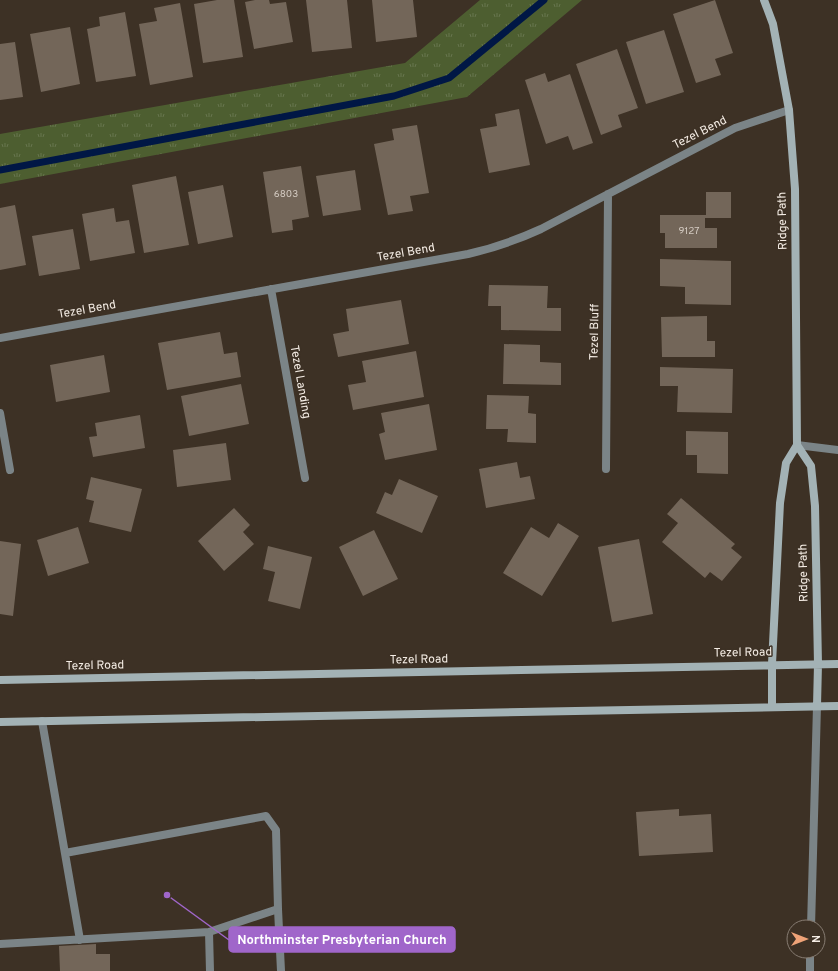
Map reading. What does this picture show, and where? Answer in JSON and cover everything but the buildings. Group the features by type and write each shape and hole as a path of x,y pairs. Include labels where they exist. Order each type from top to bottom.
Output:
{"main road":[{"name":"Ridge Path","path":"764,0 773,24 789,110 795,189 797,445 811,466 815,506 818,664 817,706"},
{"path":"772,706 772,664 780,503 786,462 797,445"},
{"name":"Tezel Road","path":"0,680 565,670 772,664 838,664"},
{"path":"0,722 772,706 838,706"}],"street":[{"name":"Tezel Bend","path":"0,338 468,254 492,248 517,240 541,229 735,128 789,110"},
{"name":"Tezel Bluff","path":"606,469 608,194"},
{"name":"Tezel Landing","path":"271,289 305,478"},
{"path":"0,413 10,470"},
{"path":"797,445 838,450"},
{"path":"811,919 817,706"},
{"path":"42,721 80,940"},
{"path":"65,852 266,816 276,830 281,971"},
{"path":"0,944 209,932 278,909"},
{"path":"209,932 210,971"},
{"path":"810,959 810,971"}],"green space":[{"path":"480,0 582,0 467,97 0,184 0,134 405,63"}],"waterway":[{"path":"0,170 394,96 449,78 544,0"}],"place":[{"name":"Northminster Presbyterian Church","path":"167,895"}]}
